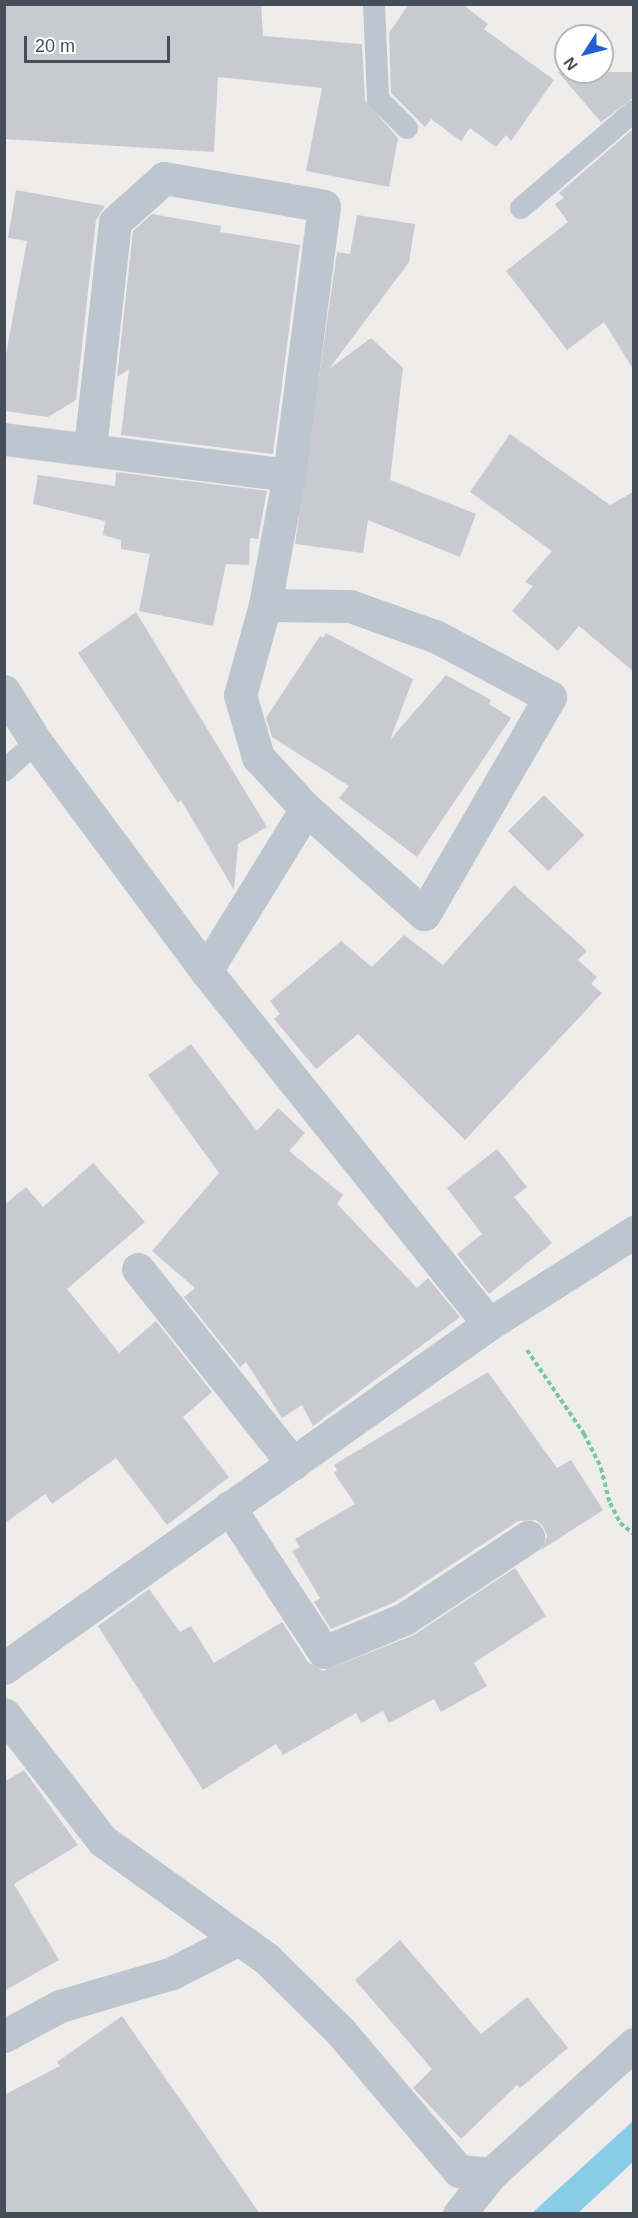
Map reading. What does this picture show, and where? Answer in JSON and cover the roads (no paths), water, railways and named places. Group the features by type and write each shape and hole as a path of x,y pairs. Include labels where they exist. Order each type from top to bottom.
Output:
{"street":[{"path":"90,448 115,222 164,178 324,206 289,475 265,605 240,695 258,757 306,809 424,914 550,697 437,637 350,606 265,605"},
{"path":"4,439 90,448 289,475"},
{"path":"4,691 36,742 206,971 496,1319"},
{"path":"206,971 306,809"},
{"path":"4,1668 496,1319 633,1232"},
{"path":"138,1269 293,1464"},
{"path":"229,1507 324,1652 404,1619 528,1537"},
{"path":"4,1714 103,1841 267,1959 341,2032 459,2171 491,2174"},
{"path":"4,2036 60,2006 172,1973 239,1939"},
{"path":"459,2214 491,2174 633,2044"}],"lane":[{"path":"374,4 378,99 407,128"},
{"path":"521,208 633,111"},
{"path":"4,771 36,742"}],"water":[{"path":"633,2121 633,2162 578,2213 532,2213"}]}
